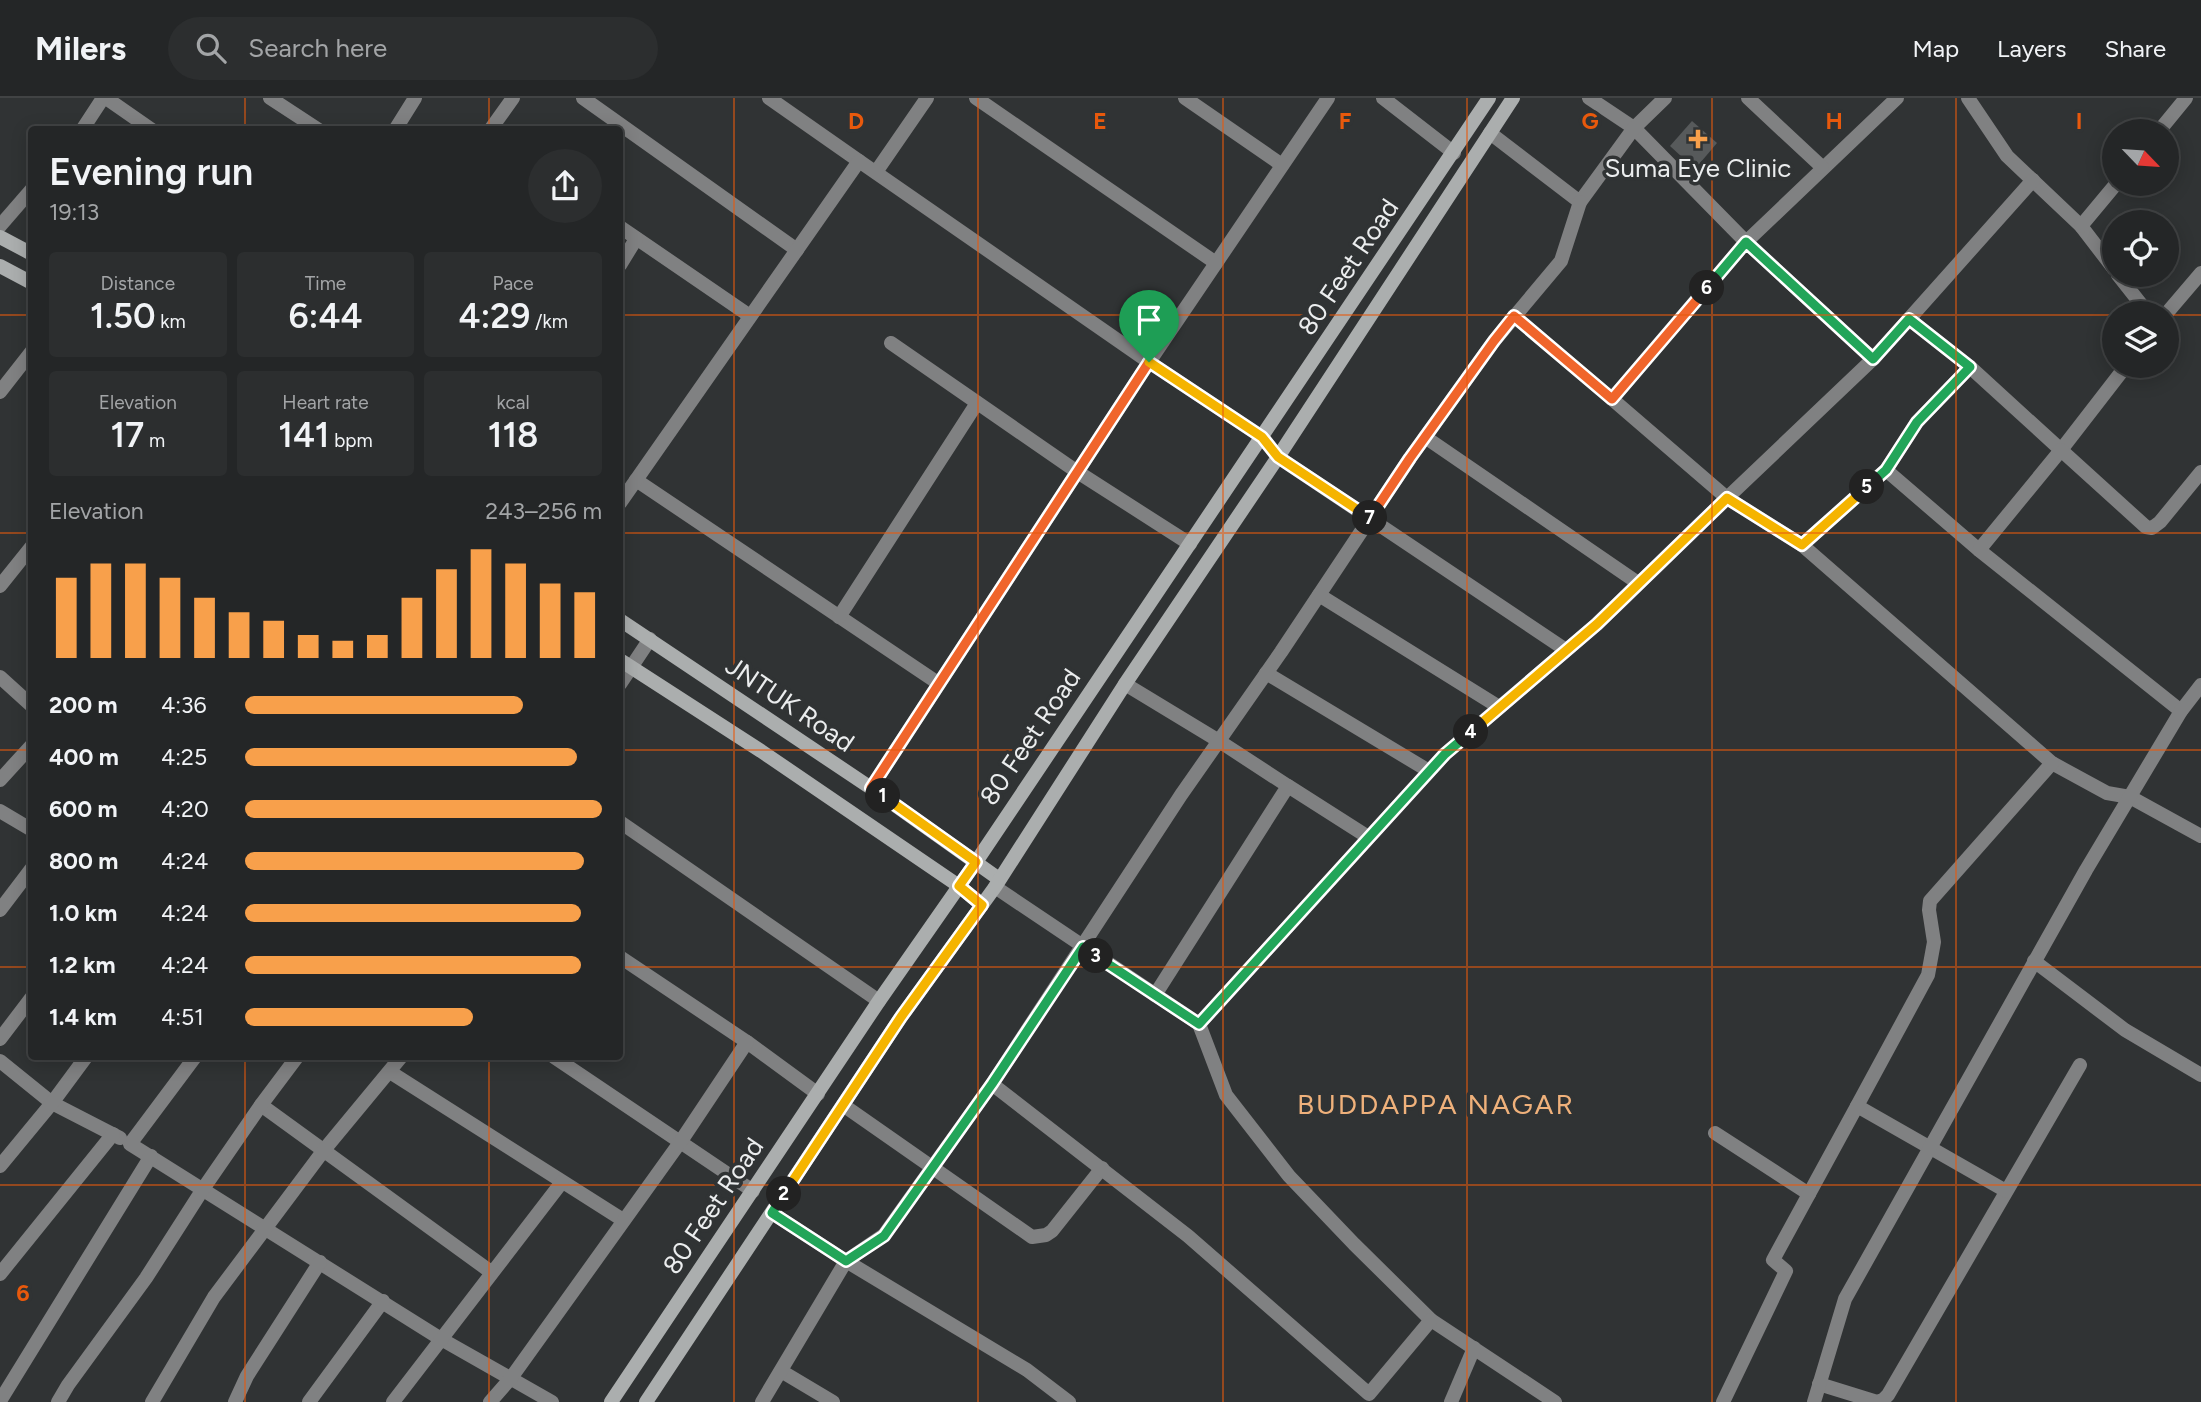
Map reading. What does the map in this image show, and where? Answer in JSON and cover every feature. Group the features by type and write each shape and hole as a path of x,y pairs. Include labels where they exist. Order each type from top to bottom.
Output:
{"main road":[{"name":"80 Feet Road","path":"611,1402 1489,98"},
{"name":"80 Feet Road","path":"646,1402 901,1017 997,883 1125,684 1278,457 1513,98"},
{"path":"0,237 28,252"},
{"path":"0,266 28,281"},
{"name":"JNTUK Road","path":"623,622 871,788 976,862 997,883"},
{"path":"625,664 761,751 959,886 982,905"}],"street":[{"path":"85,126 104,98 146,126"},
{"path":"270,98 313,126"},
{"path":"398,126 415,98"},
{"path":"492,126 513,98"},
{"path":"583,98 622,126"},
{"path":"769,98 1149,362 1262,437 1278,457 1566,650"},
{"path":"876,172 927,98"},
{"path":"975,98 1216,263"},
{"path":"1185,98 1282,165"},
{"path":"871,788 1076,471 1328,98"},
{"path":"1382,98 1454,153"},
{"path":"1588,98 1634,128 1746,242 1873,359"},
{"path":"762,1402 846,1261 884,1236 992,1084 1219,741 1425,437 1494,341 1561,261 1580,202 1634,128 1665,98"},
{"path":"1748,98 1822,167"},
{"path":"1612,399 1746,242 1897,98"},
{"path":"1968,98 2007,156 2081,226 2102,253"},
{"path":"2169,119 2186,98"},
{"path":"623,126 797,250"},
{"path":"1490,132 1580,202"},
{"path":"623,499 859,161"},
{"path":"1199,1024 1445,754 1639,583 1873,359 2033,180"},
{"path":"0,226 28,194"},
{"path":"2081,226 2106,196"},
{"path":"623,229 750,316"},
{"path":"623,260 636,239"},
{"path":"2177,301 2201,273"},
{"path":"2127,287 2139,301"},
{"path":"1514,316 1727,498 1802,545 2052,763 2107,793 2130,797 2201,836"},
{"path":"1909,319 1970,367 2146,527 2152,528 2161,522 2201,472"},
{"path":"891,343 1076,471 1190,544"},
{"path":"0,392 28,356"},
{"path":"1802,545 1886,470 1917,422 1970,367"},
{"path":"1979,550 2117,378"},
{"path":"839,617 977,403"},
{"path":"1425,437 1639,583"},
{"path":"1886,470 1979,550 2181,711"},
{"path":"636,480 938,683"},
{"path":"0,586 28,551"},
{"path":"1319,595 1499,707"},
{"path":"625,664 650,639"},
{"path":"1266,673 1429,771"},
{"path":"0,677 28,702"},
{"path":"1125,684 1368,837"},
{"path":"1814,1402 1844,1299 2034,961 2181,711 2201,685"},
{"path":"0,780 28,749"},
{"path":"1723,1402 1786,1270 1773,1260 1928,975 1934,942 1928,910 1930,901 2052,763"},
{"path":"1155,995 1288,786"},
{"path":"0,811 28,828"},
{"path":"623,824 879,1001"},
{"path":"0,910 28,873"},
{"path":"997,883 1083,947 1199,1024 1226,1095 1289,1176 1431,1320 1474,1348 1535,1397 1555,1402"},
{"path":"623,959 747,1042 817,1094"},
{"path":"2034,961 2126,1030 2201,1075"},
{"path":"0,1039 28,1002"},
{"path":"490,1402 511,1378 681,1141 747,1042"},
{"path":"0,1166 84,1060"},
{"path":"130,1144 193,1060"},
{"path":"58,1402 146,1278 261,1105 295,1060"},
{"path":"152,1402 214,1297 324,1150 399,1060"},
{"path":"559,1060 753,1191"},
{"path":"0,1062 52,1103 151,1156 441,1339 552,1402"},
{"path":"1819,1384 1872,1401 1883,1400 2080,1065"},
{"path":"390,1072 623,1220"},
{"path":"992,1084 1188,1236 1365,1398 1431,1320"},
{"path":"261,1105 491,1272"},
{"path":"842,1105 1026,1234 1039,1237 1052,1231 1102,1168"},
{"path":"1857,1107 2006,1191"},
{"path":"1715,1133 1810,1194"},
{"path":"0,1274 113,1134"},
{"path":"0,1401 151,1156"},
{"path":"393,1402 562,1182"},
{"path":"772,1213 1027,1370 1069,1402"},
{"path":"235,1402 247,1376 320,1262"},
{"path":"309,1402 383,1301"},
{"path":"1451,1402 1474,1348"},
{"path":"781,1371 833,1402"}],"building":[{"path":"1692,121 1717,143 1695,169 1670,146"}],"place":[{"name":"Suma Eye Clinic","path":"1698,139"}],"district":[{"name":"BUDDAPPA NAGAR","path":"1436,1104"}],"route":[{"path":"1746,242 1873,359 1909,319 1970,367 1917,422 1886,470 1802,545 1727,498 1597,624 1445,754 1199,1024 1083,947 992,1084 884,1236 846,1261 772,1213 901,1017 982,905 959,886 976,862 871,788 1149,362 1262,437 1278,457 1371,518 1410,458 1514,316 1612,399 1746,242"}]}
